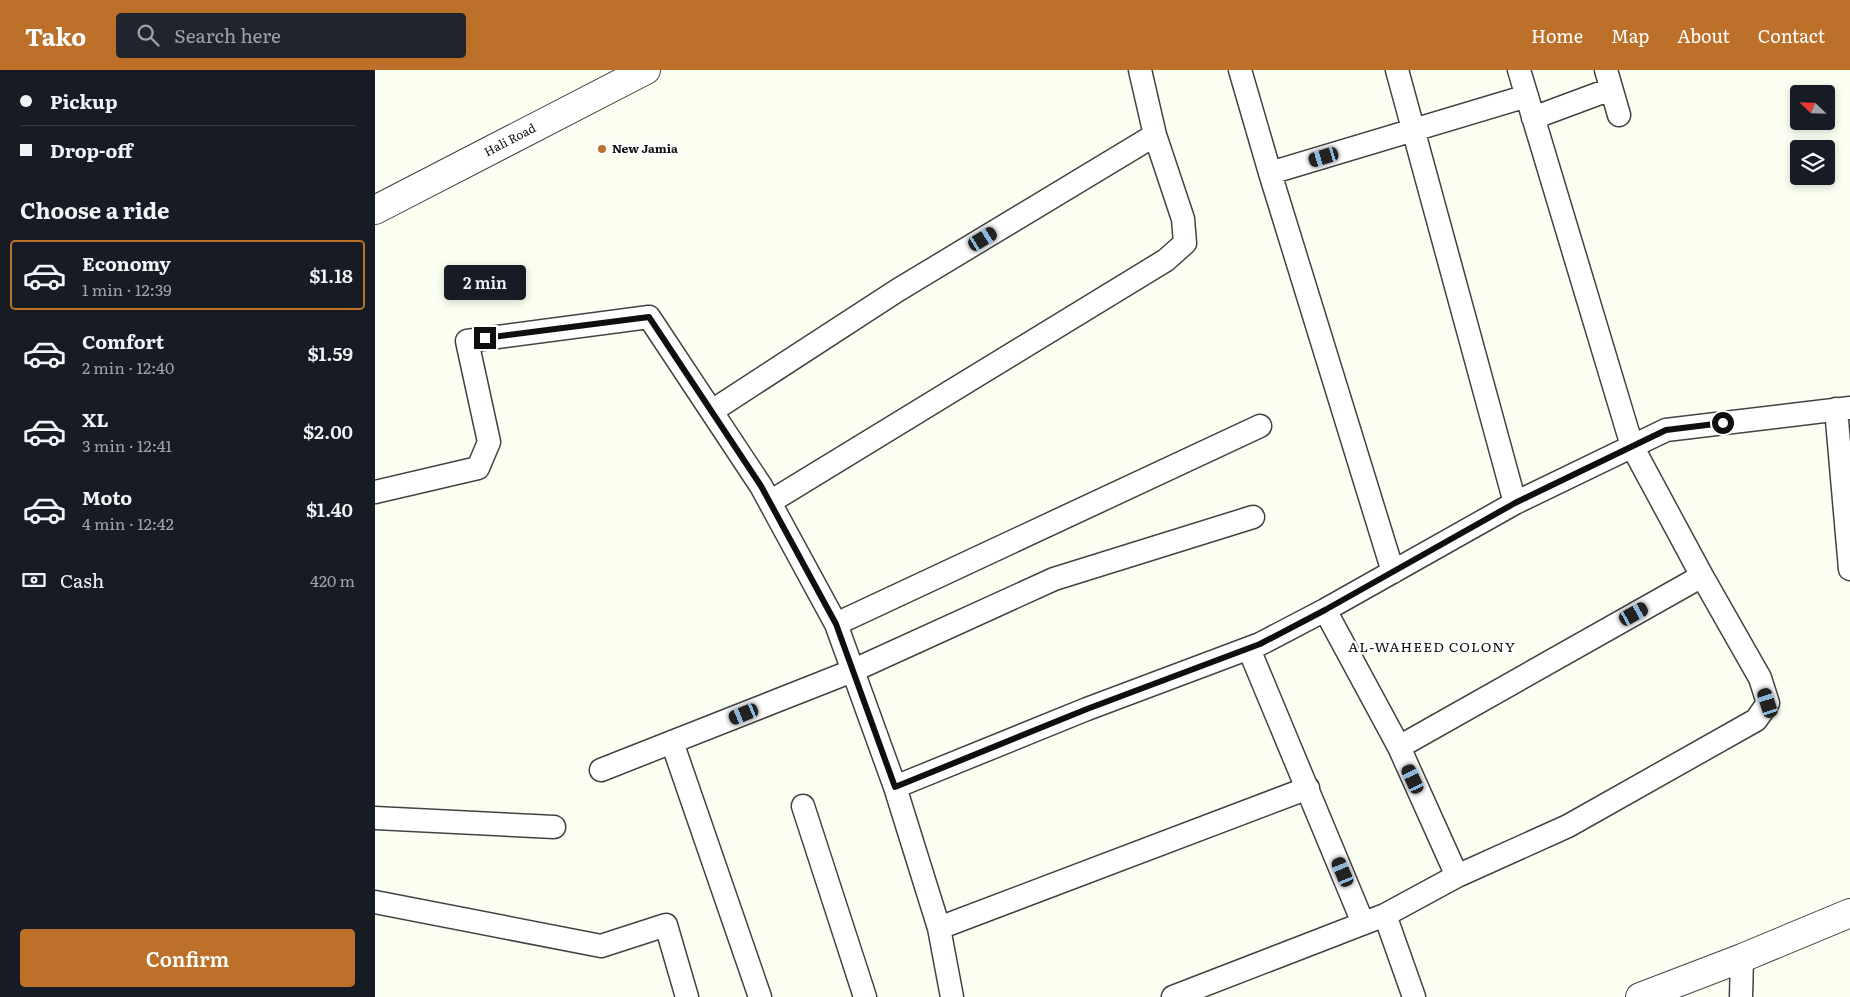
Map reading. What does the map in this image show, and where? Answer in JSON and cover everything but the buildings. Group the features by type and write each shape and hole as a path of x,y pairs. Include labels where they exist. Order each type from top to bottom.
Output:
{"street":[{"name":"Hali Road","path":"375,210 646,70"},
{"path":"770,502 1166,260 1185,243 1183,218 1155,136 1140,70"},
{"path":"1240,70 1393,572"},
{"path":"1397,70 1415,130 1515,503"},
{"path":"1173,997 1385,915 1457,876 1568,826 1756,720 1768,703 1760,678 1702,576 1632,446 1519,70"},
{"path":"1533,118 1608,80 1619,115"},
{"path":"1270,173 1527,96"},
{"path":"712,410 898,290 1155,136"},
{"path":"375,492 478,468 489,442 467,341 649,317 712,410 770,502 836,624 895,787 939,928 952,997"},
{"path":"895,787 1087,709 1260,644 1325,610 1515,503 1666,430 1843,409 1850,569"},
{"path":"836,624 1260,426"},
{"path":"601,770 852,670 1054,579 1253,517"},
{"path":"1399,747 1702,576"},
{"path":"1325,610 1399,747 1457,876"},
{"path":"1249,649 1363,923"},
{"path":"672,742 760,997"},
{"path":"939,928 1308,788"},
{"path":"803,806 865,997"},
{"path":"375,818 554,827"},
{"path":"375,902 601,946 667,925 687,997"},
{"path":"1640,997 1850,913"},
{"path":"1385,915 1414,997"},
{"path":"1741,958 1741,997"}],"place":[{"name":"New Jamia","path":"602,149"}],"district":[{"name":"AL-WAHEED COLONY","path":"1432,647"}],"route":[{"path":"485,338 649,317 761,486 836,624 895,787 1087,709 1260,644 1325,610 1515,503 1666,430 1723,423"}]}
